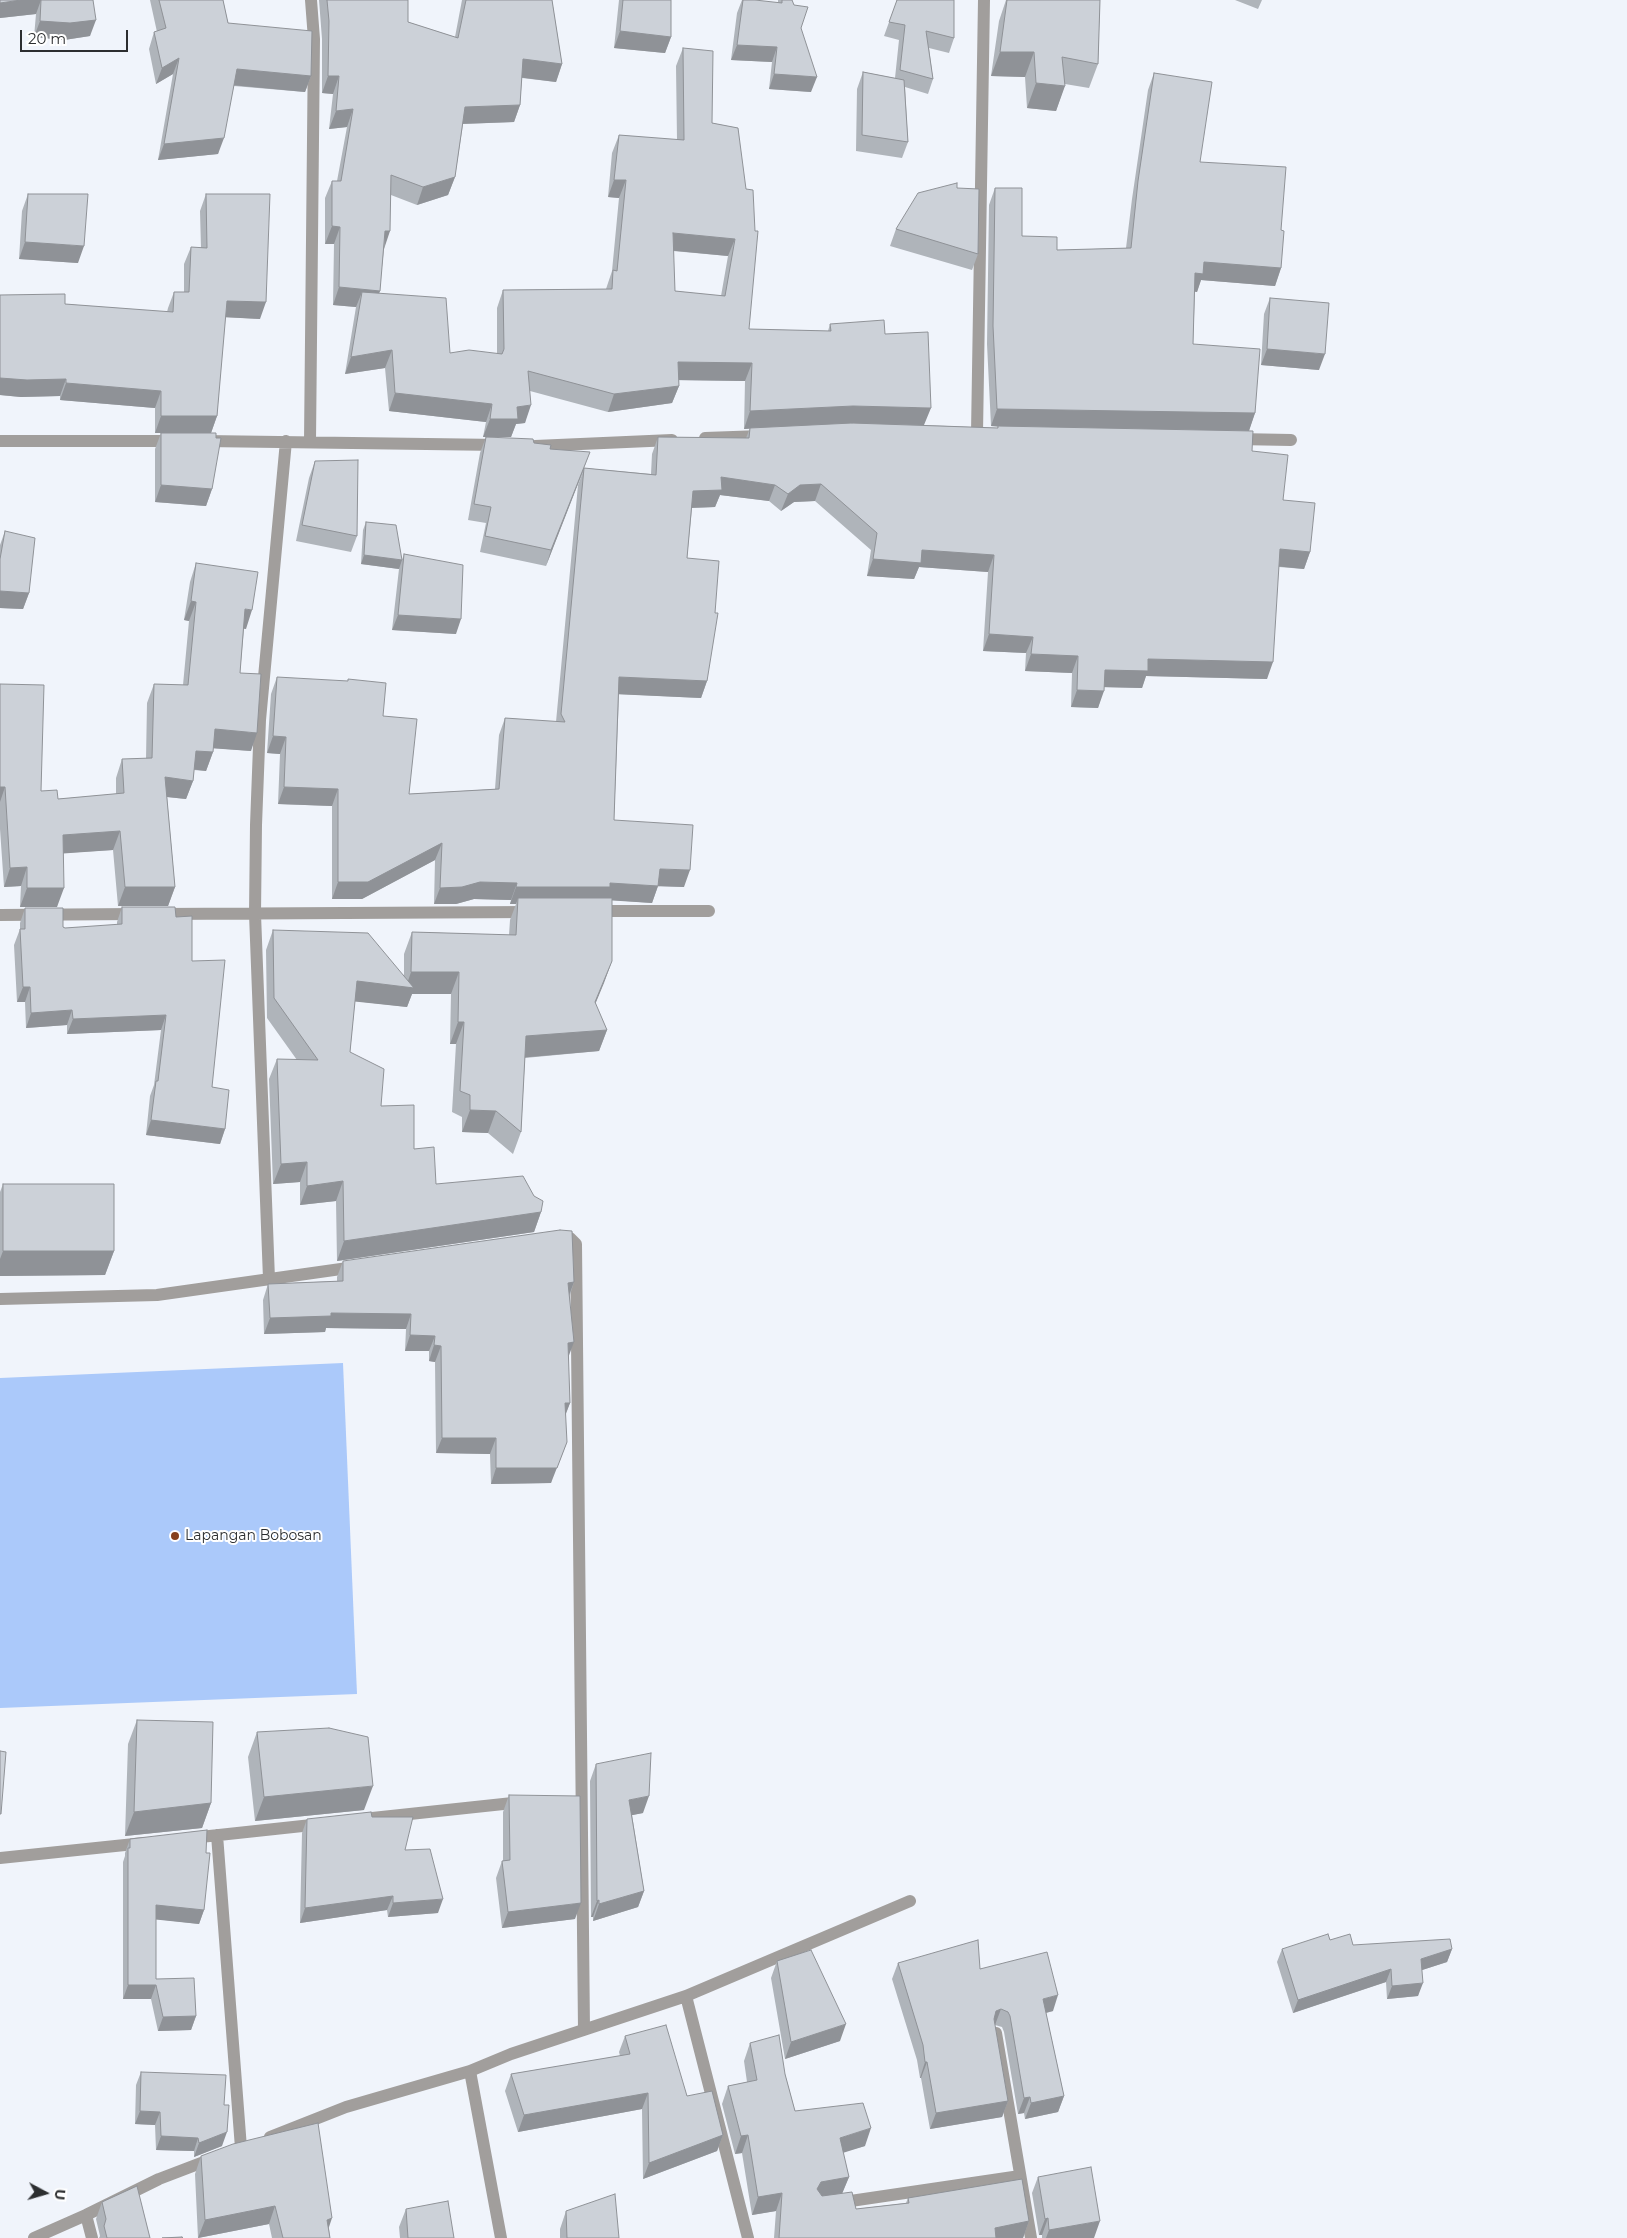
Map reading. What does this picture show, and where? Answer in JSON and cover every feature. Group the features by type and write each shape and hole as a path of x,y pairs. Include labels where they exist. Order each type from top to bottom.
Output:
{"street":[{"path":"310,441 314,39 311,0"},
{"path":"963,433 982,433 984,0"},
{"path":"0,441 310,441 516,446 777,435"},
{"path":"1223,439 1291,440"},
{"path":"269,1279 255,914 260,720 286,441"},
{"path":"585,912 710,911"},
{"path":"0,915 546,912"},
{"path":"548,1238 564,1237 574,1241 576,1244 577,1796 584,2030"},
{"path":"0,1300 157,1296 365,1265"},
{"path":"355,1820 532,1800"},
{"path":"182,1839 335,1822"},
{"path":"217,1835 241,2148"},
{"path":"0,1858 154,1842"},
{"path":"34,2238 159,2179 346,2107 470,2071 511,2054 686,1996 910,1901"},
{"path":"686,1996 748,2238"},
{"path":"996,2034 1031,2238"},
{"path":"470,2071 501,2238"},
{"path":"828,2204 1020,2176"},
{"path":"86,2215 92,2238"}],"shaded area":[{"name":"Lapangan Bobosan","path":"343,1363 357,1694 0,1708 0,1378"}],"building":[{"path":"0,0 21,0 0,3"},
{"path":"41,0 93,0 96,20 70,23 40,21"},
{"path":"159,0 223,0 228,23 312,31 311,76 237,69 224,138 164,144 179,58 162,68 154,32 166,28"},
{"path":"327,0 408,0 408,22 458,38 466,0 552,0 562,64 523,59 520,105 465,107 455,177 423,187 391,175 390,231 385,231 380,291 339,287 340,227 332,226 332,181 341,181 353,109 336,111 339,76 328,76 329,21"},
{"path":"623,0 671,0 671,37 620,31"},
{"path":"743,0 782,3 782,0 792,0 794,5 808,7 801,28 817,77 774,74 777,47 737,45"},
{"path":"897,0 954,0 954,38 926,31 933,79 900,70 905,25 889,22"},
{"path":"1007,0 1100,0 1098,64 1062,57 1065,86 1036,83 1034,52 1000,52"},
{"path":"683,48 713,51 712,123 738,128 746,189 753,190 755,231 758,231 749,329 831,331 830,324 884,320 885,334 928,332 931,408 853,406 750,411 752,363 678,362 679,386 614,394 528,371 531,405 517,407 518,419 490,419 492,404 395,393 392,350 351,357 362,292 446,298 450,353 469,350 502,354 504,349 503,290 612,289 613,270 617,271 626,180 614,180 619,135 684,140","holes":["673,233 735,239 725,296 675,291"]},
{"path":"863,72 904,80 908,142 862,135"},
{"path":"1154,73 1212,82 1200,162 1286,167 1281,230 1284,231 1281,268 1204,262 1203,274 1195,273 1193,344 1260,349 1255,413 997,409 993,326 995,188 1022,188 1022,236 1057,237 1057,250 1131,248 1138,181"},
{"path":"957,183 957,188 979,189 978,254 896,229 918,193"},
{"path":"28,194 88,194 84,246 25,242"},
{"path":"206,194 270,194 266,302 227,301 217,416 161,416 161,391 66,383 66,379 27,380 0,378 0,295 65,294 65,304 173,312 174,292 189,292 191,247 207,248"},
{"path":"1270,298 1329,303 1325,354 1267,349"},
{"path":"852,423 998,428 998,426 1253,431 1252,451 1288,455 1283,500 1315,503 1310,552 1280,549 1273,662 1148,659 1148,671 1105,670 1104,691 1077,690 1078,656 1031,654 1033,637 989,634 994,555 922,550 921,563 873,559 877,533 821,484 800,485 788,494 775,485 721,477 722,490 693,491 687,558 719,561 715,613 718,613 707,681 619,677 614,820 693,825 690,870 660,869 658,886 610,883 610,887 516,887 517,883 480,882 462,887 440,888 442,843 368,882 338,882 338,789 284,787 286,737 273,736 277,677 348,681 348,679 386,683 383,716 417,719 409,794 499,789 505,718 565,722 561,714 584,468 656,475 658,437 749,438 750,428"},
{"path":"161,433 216,433 216,438 221,438 212,489 161,485"},
{"path":"486,437 533,439 534,443 551,445 550,449 590,452 551,550 485,536 491,507 474,504"},
{"path":"358,460 357,536 302,525 315,461"},
{"path":"366,522 396,525 402,560 364,555"},
{"path":"5,531 35,538 29,593 0,591 0,559"},
{"path":"404,554 463,565 461,619 398,615"},
{"path":"196,563 258,572 252,610 245,609 240,673 261,674 257,733 215,729 213,752 196,751 193,781 165,777 175,887 125,887 120,831 63,835 64,888 27,888 27,867 10,868 5,787 0,787 0,684 44,685 41,791 57,790 58,799 124,793 122,759 152,758 154,684 188,685 196,602 191,601"},
{"path":"518,898 612,898 612,961 595,1002 607,1030 526,1036 521,1132 496,1111 470,1110 470,1095 460,1091 464,1022 458,1022 459,972 411,972 412,932 516,935"},
{"path":"122,907 175,907 176,917 192,916 192,961 225,960 212,1087 229,1090 225,1129 151,1120 166,1015 73,1019 72,1010 31,1013 30,987 23,987 20,929 25,929 25,908 63,908 63,927 65,928 122,924"},
{"path":"273,930 368,933 414,988 357,981 350,1052 384,1069 381,1106 414,1105 414,1149 434,1147 436,1184 523,1176 534,1196 543,1201 541,1212 344,1241 343,1181 307,1186 307,1162 281,1164 277,1059 318,1060 274,998"},
{"path":"3,1184 114,1184 114,1251 3,1251"},
{"path":"560,1230 572,1231 574,1282 568,1283 574,1342 568,1343 570,1403 565,1403 567,1442 557,1468 496,1468 496,1438 442,1438 441,1346 434,1345 435,1336 410,1335 411,1314 331,1313 331,1316 270,1318 268,1284 343,1281 343,1261"},
{"path":"137,1720 213,1722 211,1803 134,1812"},
{"path":"329,1728 368,1737 373,1786 264,1797 257,1732"},
{"path":"0,1751 6,1752 1,1814 0,1814"},
{"path":"651,1753 649,1796 629,1800 644,1891 599,1904 599,1900 597,1901 596,1764"},
{"path":"509,1795 580,1796 581,1903 508,1912 502,1861 510,1860"},
{"path":"371,1812 372,1817 413,1817 405,1850 430,1849 443,1899 393,1903 393,1896 305,1908 307,1819"},
{"path":"207,1830 206,1853 210,1853 204,1910 156,1905 156,1979 194,1978 196,2016 163,2017 156,1985 128,1985 128,1848 130,1848 130,1839"},
{"path":"1328,1934 1330,1940 1350,1934 1353,1945 1450,1939 1452,1949 1421,1959 1423,1983 1392,1986 1391,1969 1298,2000 1282,1949"},
{"path":"978,1940 980,1969 1047,1952 1058,1995 1043,1999 1064,2096 1031,2103 1030,2097 1024,2098 1010,2016 1008,2012 1001,2009 996,2011 994,2019 1008,2101 936,2113 923,2045 898,1963"},
{"path":"811,1950 846,2024 791,2042 777,1961"},
{"path":"666,2025 687,2096 712,2091 723,2135 649,2163 648,2093 524,2115 511,2074 630,2054 625,2036"},
{"path":"779,2035 785,2074 795,2111 863,2103 871,2128 840,2138 849,2177 821,2182 817,2189 822,2196 852,2192 856,2209 909,2203 908,2198 1022,2179 1029,2221 995,2228 996,2238 779,2238 782,2193 758,2197 748,2135 741,2136 728,2086 757,2080 750,2043"},
{"path":"141,2072 226,2075 224,2105 229,2105 227,2132 199,2143 198,2138 161,2136 160,2112 140,2111"},
{"path":"318,2123 332,2218 327,2220 330,2238 283,2238 275,2206 205,2220 201,2156 233,2144"},
{"path":"1091,2167 1100,2221 1049,2230 1048,2218 1045,2219 1038,2177"},
{"path":"137,2186 150,2238 107,2238 104,2226 106,2219 102,2202"},
{"path":"615,2194 619,2238 567,2238 566,2211"},
{"path":"448,2201 454,2238 408,2238 406,2209"}],"place":[{"name":"Lapangan Bobosan","path":"175,1536"}]}
